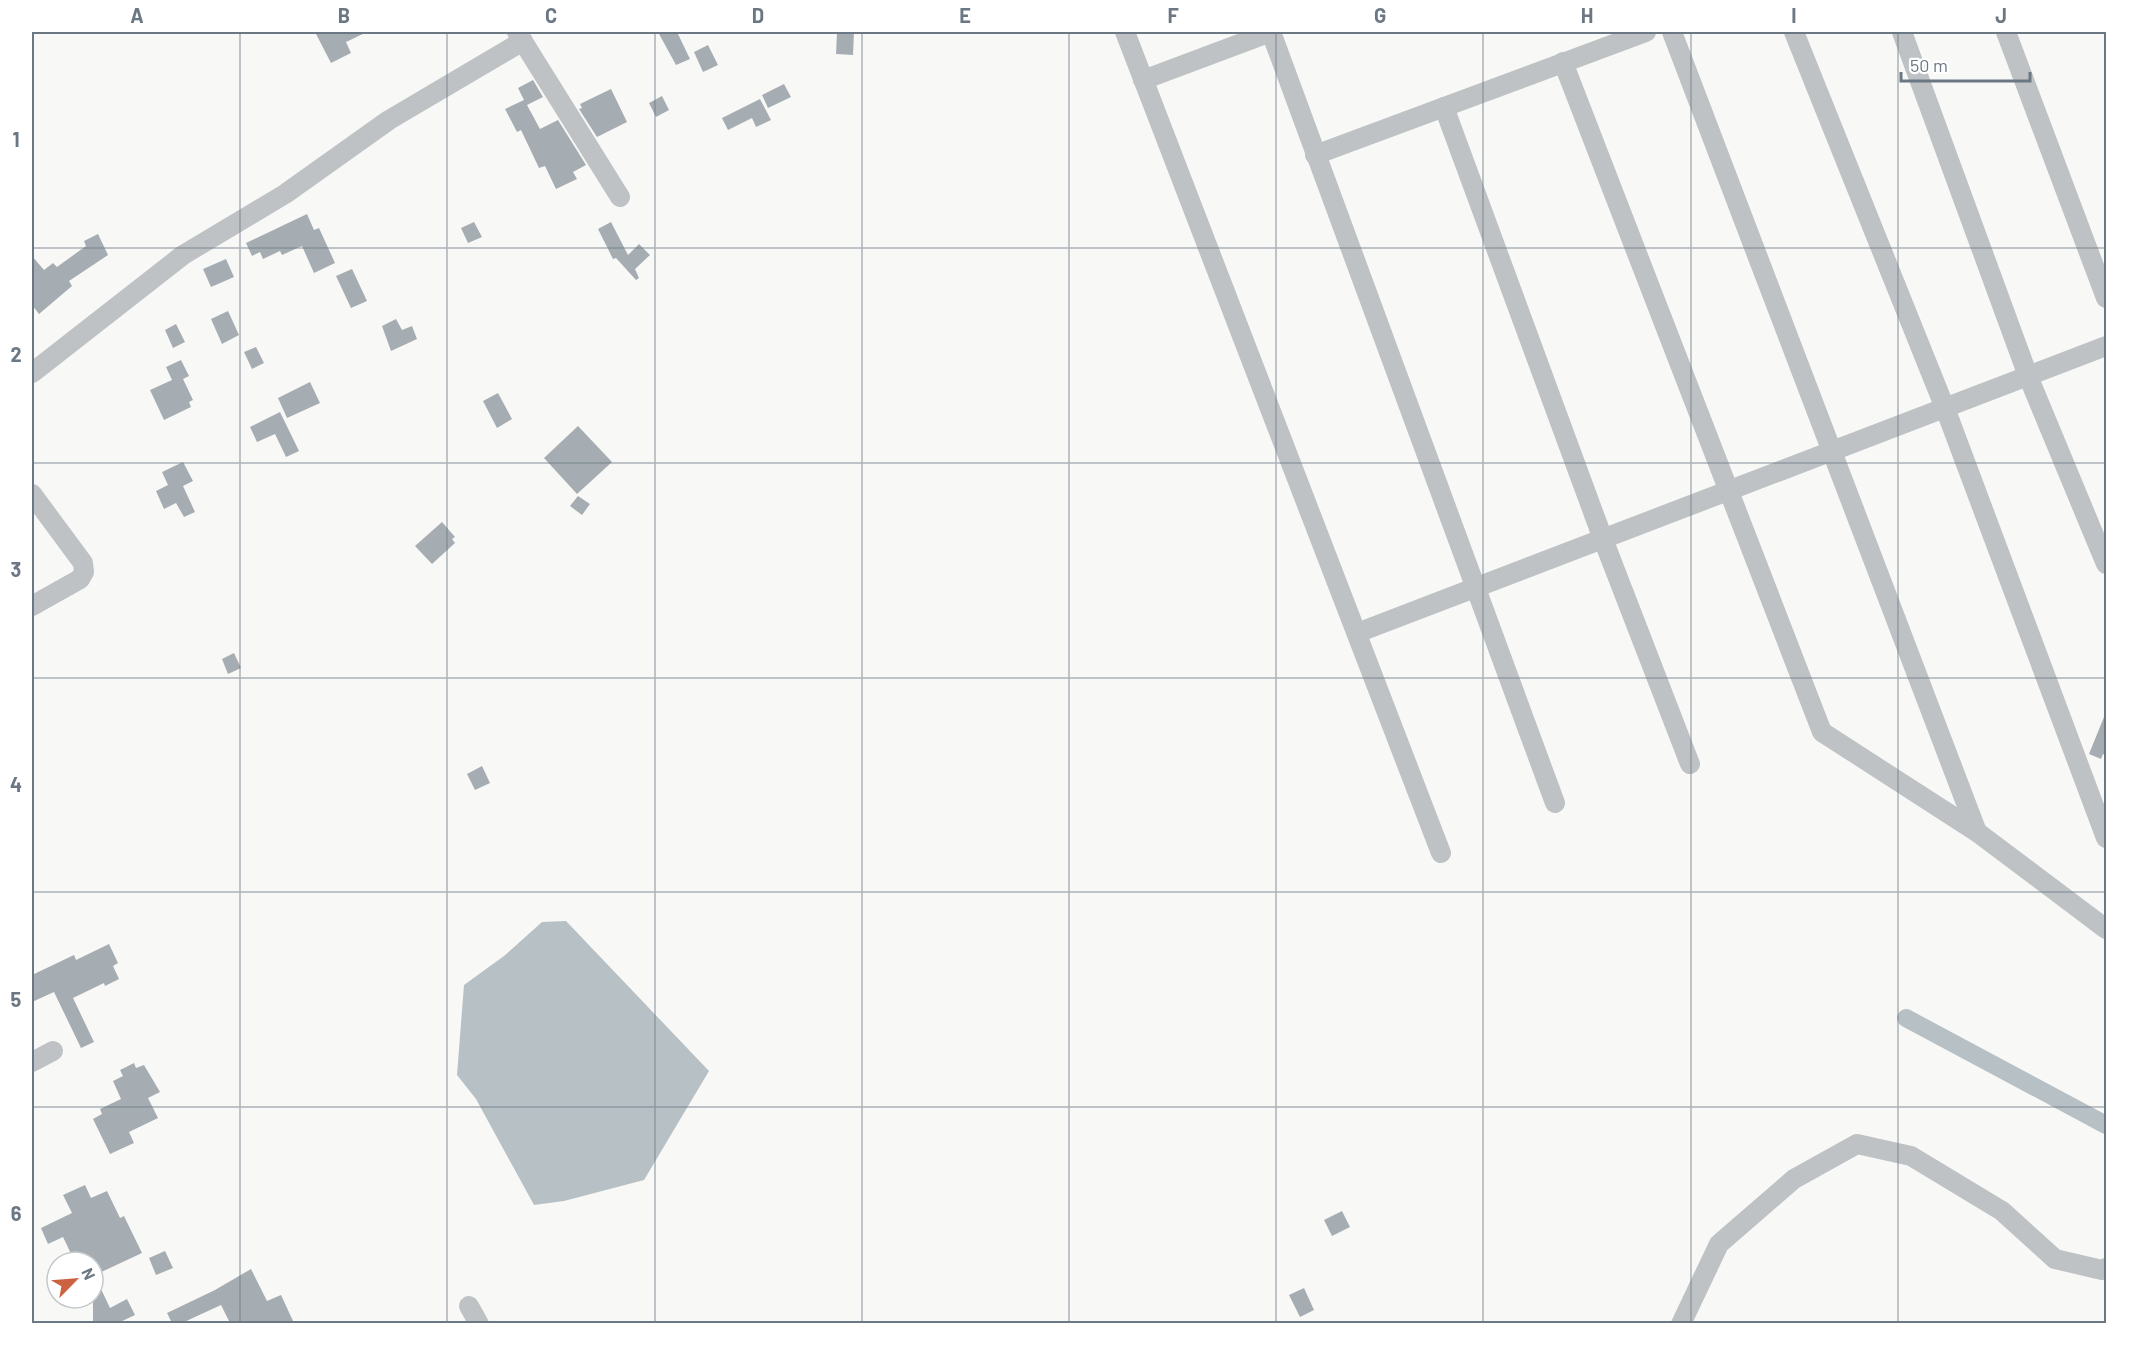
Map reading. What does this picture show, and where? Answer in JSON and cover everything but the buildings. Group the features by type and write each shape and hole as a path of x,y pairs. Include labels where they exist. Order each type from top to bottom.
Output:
{"street":[{"path":"1125,32 1441,853"},
{"path":"1143,80 1271,32 1555,803"},
{"path":"1315,155 1646,32"},
{"path":"1672,32 1834,451 1977,832"},
{"path":"1794,32 1945,408 2106,838"},
{"path":"1902,32 2028,376 2106,564"},
{"path":"2006,32 2106,298"},
{"path":"32,373 183,255 285,194 388,120 520,36 620,197"},
{"path":"1563,62 1822,732 1977,832 2106,929"},
{"path":"1444,107 1603,539 1690,764"},
{"path":"1356,633 2106,346"},
{"path":"32,494 83,563 84,572 80,579 32,606"},
{"path":"32,1062 53,1051"},
{"path":"1681,1323 1719,1244 1794,1179 1857,1144 1911,1156 2002,1211 2055,1259 2102,1270 2106,1268"},
{"path":"469,1306 479,1323"}],"shaded area":[{"path":"566,921 709,1071 644,1180 564,1201 534,1205 476,1099 457,1075 464,985 504,956 542,922"}],"waterway":[{"path":"1906,1018 2106,1125"}]}
